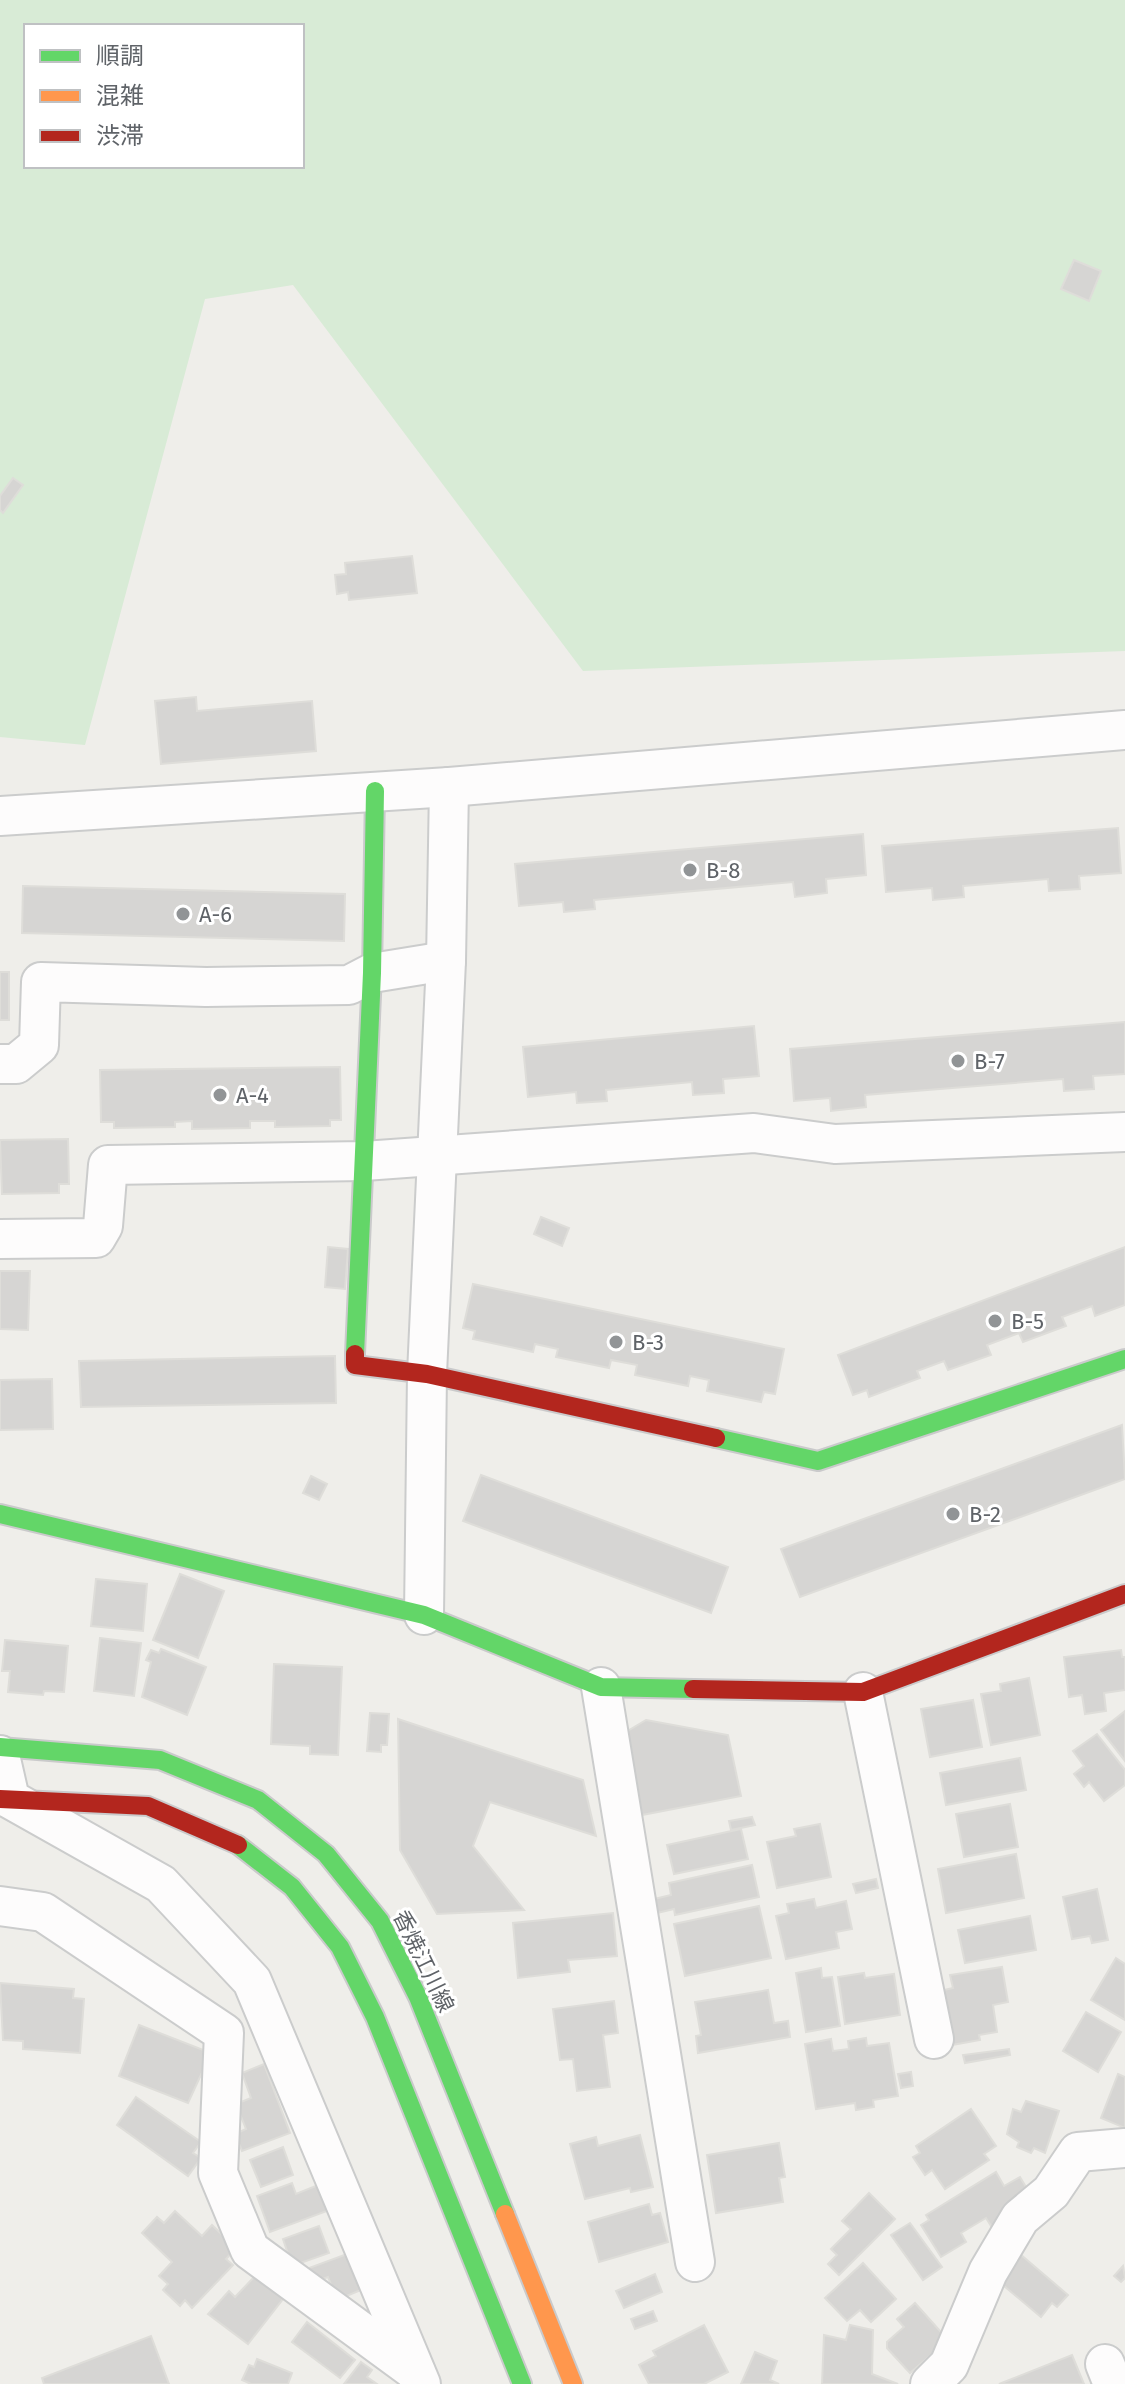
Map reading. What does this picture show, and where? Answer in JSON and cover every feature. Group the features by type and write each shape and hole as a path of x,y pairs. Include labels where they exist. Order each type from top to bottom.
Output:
{"street":[{"path":"0,816 449,787 1125,730"},
{"path":"424,1615 427,1374 446,961 449,787"},
{"path":"375,791 372,973 355,1365 427,1374 818,1461 1028,1394 1125,1359"},
{"path":"0,1064 16,1064 39,1045 41,982 206,987 349,985 372,973 446,961"},
{"path":"0,1239 96,1238 103,1226 108,1165 437,1158 754,1133 835,1144 1125,1132"},
{"path":"0,1514 424,1615 601,1687 863,1692 1125,1594"},
{"path":"601,1687 695,2262"},
{"path":"863,1692 934,2039"},
{"name":"香焼江川線","path":"0,1747 160,1760 258,1800 326,1854 380,1921 418,1997 573,2384"},
{"path":"0,1755 5,1799"},
{"path":"5,1799 161,1884 252,1981 418,2377"},
{"path":"5,1799 148,1806 234,1842 292,1887 340,1947 375,2017 522,2384"},
{"path":"0,1906 43,1912 224,2033 218,2173 250,2250 418,2377"},
{"path":"930,2384 949,2365 988,2272 1020,2218 1051,2192 1078,2152 1125,2148"}],"green space":[{"path":"0,0 1125,0 1125,651 583,671 293,285 205,299 85,745 0,737"}],"building":[{"path":"1074,260 1101,271 1089,301 1061,289"},
{"path":"13,478 23,485 3,513 0,510 0,496"},
{"path":"412,556 417,593 349,600 348,592 337,594 335,575 346,574 345,563"},
{"path":"196,697 197,711 312,701 316,751 161,764 155,701"},
{"path":"1118,828 1121,873 1079,876 1080,889 1049,891 1048,879 963,886 964,897 933,900 932,888 886,892 882,846"},
{"name":"B-8","path":"863,834 866,875 826,879 827,893 795,897 793,882 594,900 595,909 564,912 563,902 519,906 515,864"},
{"name":"A-6","path":"23,886 345,894 344,941 22,933"},
{"path":"0,972 9,972 9,1020 0,1020"},
{"name":"B-7","path":"1125,1022 1125,1074 1093,1076 1094,1089 1064,1091 1063,1079 865,1095 866,1107 831,1111 830,1098 794,1101 790,1049"},
{"path":"754,1026 759,1076 723,1079 724,1093 693,1095 692,1082 606,1090 607,1101 577,1103 576,1092 528,1097 523,1047"},
{"name":"A-4","path":"340,1067 341,1120 330,1120 330,1126 275,1127 275,1121 250,1121 250,1128 192,1129 192,1121 175,1122 175,1127 114,1128 114,1122 101,1122 100,1070"},
{"path":"68,1139 69,1184 59,1184 59,1193 2,1194 0,1140"},
{"path":"541,1217 569,1228 562,1246 534,1234"},
{"path":"328,1247 348,1249 345,1289 325,1287"},
{"name":"B-5","path":"1125,1247 1125,1305 1095,1316 1092,1306 1062,1317 1066,1326 1023,1342 1019,1333 987,1345 991,1355 948,1370 944,1361 917,1371 920,1378 869,1397 867,1390 853,1395 838,1355"},
{"path":"0,1271 30,1271 28,1330 0,1329"},
{"name":"B-3","path":"473,1284 784,1349 775,1394 764,1392 761,1402 707,1391 709,1380 690,1376 688,1386 635,1375 637,1365 611,1360 609,1368 556,1357 558,1349 535,1344 533,1352 473,1339 475,1331 463,1328"},
{"path":"335,1356 336,1403 81,1407 79,1361"},
{"path":"52,1379 53,1429 0,1430 0,1380"},
{"name":"B-2","path":"1122,1425 1125,1479 800,1597 781,1549"},
{"path":"481,1475 728,1567 711,1613 463,1521"},
{"path":"311,1476 327,1484 319,1500 303,1493"},
{"path":"180,1574 224,1591 198,1658 153,1640"},
{"path":"96,1579 147,1584 143,1631 91,1626"},
{"path":"100,1638 141,1643 134,1696 94,1691"},
{"path":"5,1640 68,1646 64,1692 44,1691 43,1695 8,1692 10,1671 2,1671"},
{"path":"161,1649 206,1667 187,1715 142,1697 151,1662 146,1660 151,1650 159,1653"},
{"path":"1121,1650 1122,1657 1125,1657 1125,1690 1104,1693 1106,1711 1085,1714 1082,1695 1069,1697 1064,1657"},
{"path":"274,1664 342,1667 338,1755 310,1754 310,1746 271,1744"},
{"path":"1029,1678 1040,1735 991,1745 981,1694 1001,1691 1000,1684"},
{"path":"973,1700 982,1747 930,1757 921,1709"},
{"path":"1125,1711 1125,1761 1101,1730"},
{"path":"370,1713 389,1714 387,1745 381,1745 381,1752 367,1751"},
{"path":"398,1719 583,1780 596,1836 490,1802 473,1846 524,1910 437,1914 400,1850"},
{"path":"646,1720 728,1735 741,1796 642,1815 626,1732"},
{"path":"1097,1734 1125,1770 1125,1785 1104,1801 1089,1782 1084,1787 1074,1774 1084,1766 1073,1751"},
{"path":"1020,1758 1026,1790 946,1805 940,1773"},
{"path":"1010,1804 1018,1847 964,1857 956,1814"},
{"path":"752,1817 755,1825 731,1830 729,1821"},
{"path":"820,1824 831,1877 777,1888 767,1842 796,1836 794,1829"},
{"path":"741,1829 748,1859 674,1874 667,1845"},
{"path":"1016,1854 1024,1898 946,1913 938,1869"},
{"path":"752,1865 759,1897 675,1915 674,1909 657,1913 654,1899 671,1895 669,1883"},
{"path":"876,1879 878,1888 856,1893 853,1884"},
{"path":"1097,1889 1108,1940 1092,1943 1090,1936 1072,1939 1063,1897"},
{"path":"814,1899 816,1908 846,1901 852,1929 836,1932 839,1948 786,1959 776,1916 789,1913 787,1904"},
{"path":"759,1906 771,1958 685,1976 674,1924"},
{"path":"613,1913 617,1956 568,1960 570,1972 518,1978 513,1923"},
{"path":"1030,1916 1036,1950 965,1963 958,1930"},
{"path":"1116,1958 1125,1964 1125,2020 1091,2000"},
{"path":"1002,1967 1008,2002 993,2005 997,2032 979,2035 980,2040 952,2045 944,1990 953,1988 950,1975"},
{"path":"821,1968 822,1978 832,1977 840,2026 806,2032 796,1973"},
{"path":"864,1973 865,1978 894,1974 900,2015 845,2024 838,1977"},
{"path":"0,1983 74,1989 73,1998 84,1999 80,2053 23,2049 23,2041 3,2040"},
{"path":"768,1990 774,2023 788,2021 790,2037 698,2053 696,2036 701,2035 695,2002"},
{"path":"614,2001 618,2033 603,2035 610,2087 577,2091 573,2059 560,2060 553,2009"},
{"path":"1086,2012 1121,2032 1098,2072 1063,2051"},
{"path":"139,2025 211,2053 188,2103 119,2076"},
{"path":"866,2038 867,2046 889,2043 898,2096 873,2100 874,2107 856,2110 855,2103 816,2109 805,2044 831,2039 833,2051 849,2049 848,2041"},
{"path":"1009,2049 1010,2055 965,2063 963,2055"},
{"path":"264,2064 290,2133 242,2151 235,2134 246,2129 236,2104 251,2098 242,2073"},
{"path":"911,2072 913,2086 901,2088 898,2074"},
{"path":"1118,2074 1125,2077 1125,2128 1101,2118"},
{"path":"136,2097 201,2142 193,2153 201,2158 188,2176 117,2125"},
{"path":"1026,2101 1059,2111 1045,2153 1034,2148 1031,2153 1017,2147 1019,2142 1007,2134 1013,2109 1021,2112"},
{"path":"971,2109 996,2146 984,2154 989,2160 945,2189 932,2170 925,2175 913,2157 920,2153 916,2146"},
{"path":"640,2135 653,2187 631,2192 630,2188 585,2199 570,2144 596,2137 598,2146"},
{"path":"779,2143 785,2177 779,2178 783,2202 716,2213 707,2155"},
{"path":"283,2147 293,2175 261,2187 250,2160"},
{"path":"996,2172 1004,2186 1020,2177 1029,2192 1012,2214 991,2226 986,2218 961,2233 966,2242 941,2257 921,2225 929,2220 926,2215"},
{"path":"292,2183 296,2194 318,2185 327,2211 270,2232 257,2196"},
{"path":"869,2193 895,2219 839,2275 828,2264 837,2255 831,2249 851,2229 842,2221"},
{"path":"649,2204 652,2215 660,2213 668,2242 599,2262 588,2222"},
{"path":"175,2211 202,2236 212,2225 236,2248 226,2259 233,2265 192,2308 185,2300 180,2306 163,2290 168,2284 159,2276 172,2262 142,2233 157,2217 164,2223"},
{"path":"910,2223 942,2267 923,2280 891,2235"},
{"path":"319,2226 329,2253 292,2266 283,2239"},
{"path":"347,2254 361,2290 337,2300 328,2277 314,2282 309,2268"},
{"path":"1020,2254 1068,2295 1057,2307 1052,2303 1041,2317 998,2281"},
{"path":"863,2263 896,2299 871,2322 860,2310 847,2321 825,2298"},
{"path":"1123,2266 1125,2278 1121,2282 1114,2276"},
{"path":"257,2274 283,2299 248,2344 208,2314 229,2291 235,2297"},
{"path":"655,2274 662,2292 624,2308 616,2291"},
{"path":"915,2303 948,2340 910,2373 887,2348 887,2342 904,2327 897,2319"},
{"path":"653,2311 657,2321 635,2329 631,2319"},
{"path":"307,2322 355,2360 340,2378 292,2342"},
{"path":"704,2325 728,2372 704,2384 649,2384 639,2365 656,2356 653,2351"},
{"path":"850,2325 873,2330 872,2374 898,2384 822,2384 824,2335 846,2340"},
{"path":"151,2336 169,2384 44,2384 42,2378"},
{"path":"755,2352 777,2361 770,2380 779,2384 741,2384"},
{"path":"1072,2355 1084,2384 999,2384"},
{"path":"257,2359 292,2373 288,2384 251,2384 242,2380 249,2365 254,2367"},
{"path":"361,2362 372,2370 367,2377 377,2384 344,2384"}],"traffic: fast":[{"path":"355,1354 372,973 375,791"},
{"path":"716,1438 818,1461 1125,1359"},
{"path":"0,1514 424,1615 601,1687 693,1689"},
{"path":"0,1747 160,1760 258,1800 326,1854 380,1921 418,1997 505,2214"},
{"path":"238,1845 292,1887 340,1947 375,2017 522,2384"}],"traffic: slow":[{"path":"505,2214 573,2384"}],"traffic: jam":[{"path":"355,1354 355,1365 427,1374 716,1438"},
{"path":"693,1689 863,1692 1125,1594"},
{"path":"0,1799 148,1806 238,1845"}],"place":[{"name":"B-8","path":"690,870"},
{"name":"A-6","path":"183,914"},
{"name":"B-7","path":"958,1061"},
{"name":"A-4","path":"220,1095"},
{"name":"B-5","path":"995,1321"},
{"name":"B-3","path":"616,1342"},
{"name":"B-2","path":"953,1514"}]}
